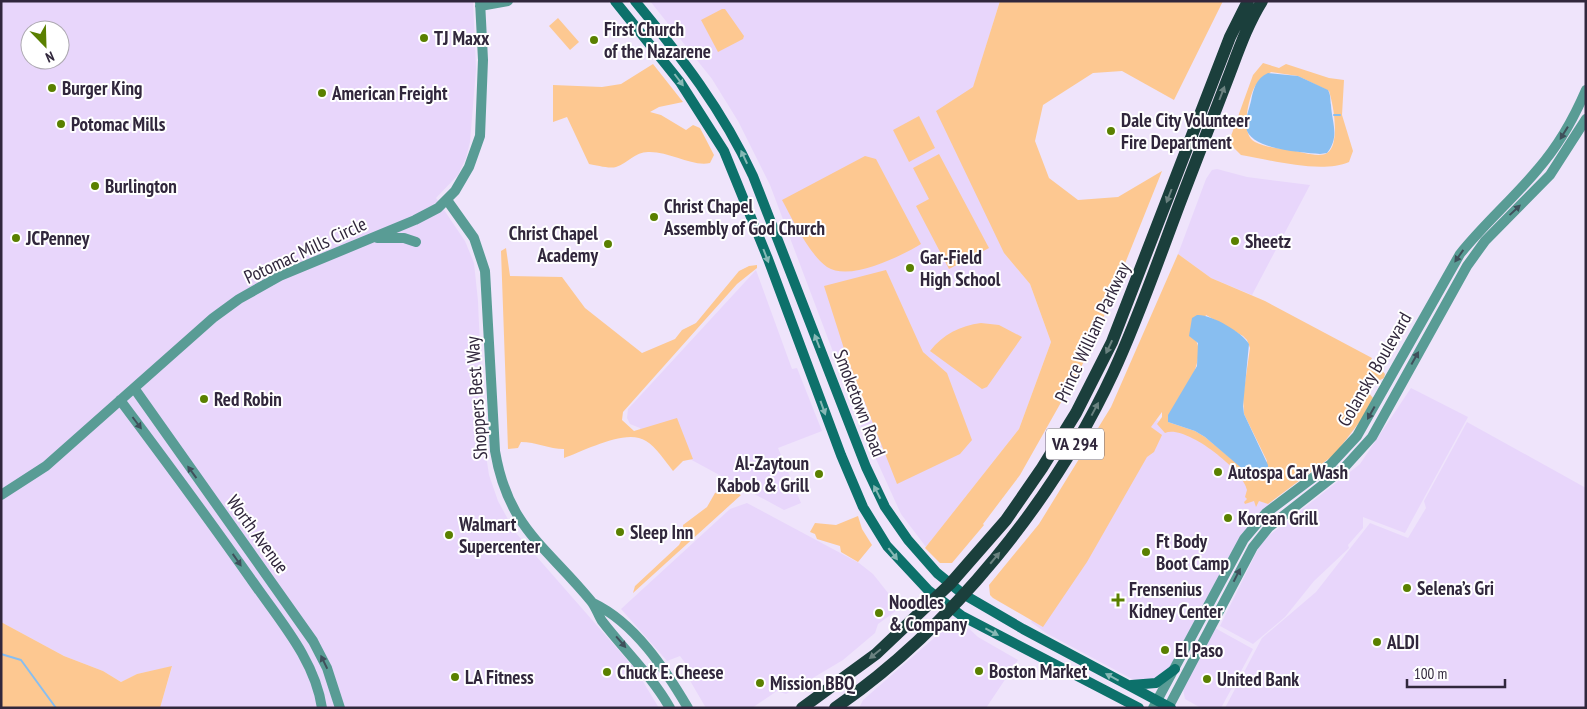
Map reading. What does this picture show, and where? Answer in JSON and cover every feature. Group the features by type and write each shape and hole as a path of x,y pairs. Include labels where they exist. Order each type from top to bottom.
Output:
{"highway":[{"name":"Prince William Parkway","path":"802,708 876,654 937,598 982,549 1028,490 1063,435 1093,381 1122,318 1227,44 1248,1"},
{"name":"Prince William Parkway","path":"835,708 902,654 950,608 996,558 1042,497 1096,406 1126,344 1238,49 1262,1"}],"main road":[{"name":"Smoketown Road","path":"615,1 692,99 724,151 738,182 858,496 873,526 897,558 937,598 950,608 1019,647 1139,708"},
{"name":"Smoketown Road","path":"635,1 700,81 732,132 753,176 875,488 908,540 962,594 1128,685 1155,704 1169,707"},
{"path":"738,182 753,176"},
{"path":"1128,685 1156,683 1175,669"}],"street":[{"path":"480,4 508,1"},
{"name":"Potomac Mills Circle","path":"1,495 46,466 214,318 239,299 280,276 415,220 447,200 469,167 480,136 483,60 480,4"},
{"name":"Golansky Boulevard","path":"1155,704 1232,560 1256,524 1282,500 1343,453 1357,436 1460,254 1481,228 1522,187 1550,154 1573,118 1586,90"},
{"name":"Golansky Boulevard","path":"1169,707 1242,566 1265,532 1356,456 1372,436 1467,266 1485,241 1550,175 1586,119"},
{"name":"Shoppers Best Way","path":"447,200 474,238 485,271 495,451 501,479 513,507 529,533 593,603 601,620 648,674 670,708"},
{"path":"371,238 404,238 416,242"},
{"name":"Worth Avenue","path":"134,388 313,641 327,668 340,708"},
{"path":"1382,394 1393,400"},
{"name":"Worth Avenue","path":"120,400 155,446 302,653 315,681 322,708"},
{"path":"1256,524 1265,532"},
{"name":"Shoppers Best Way","path":"593,603 608,610 637,638 668,675 688,708"}],"shaded area":[{"name":"Potomac Mills","path":"1,1 473,1 476,69 470,142 466,158 458,175 436,198 465,241 474,263 478,301 484,442 489,475 498,501 515,532 636,670 659,708 160,708 172,667 137,674 121,682 103,671 64,656 1,622"},
{"name":"Gar-Field High School","path":"650,1 1000,1 973,88 1004,253 1030,284 1051,342 1019,429 926,547 901,514 861,426 770,185 738,121 712,79"},
{"path":"1000,1 1223,1 1174,100 1122,71 1093,73 1043,105 1035,141 1049,178 1078,200 1118,197 1162,171 1090,351 1020,475 984,525 952,563 940,563 925,548 1019,429 1051,342 1030,284 1004,253 936,111 973,87"},
{"path":"725,9 744,36 743,39 718,52 701,20"},
{"path":"558,18 579,42 570,50 549,26"},
{"path":"1263,63 1279,68 1286,64 1329,78 1344,80 1342,115 1353,151 1349,162 1325,167 1281,163 1241,155 1232,146 1231,136 1253,75","holes":["1271,72 1298,76 1329,91 1334,114 1335,133 1334,141 1327,153 1319,155 1274,148 1264,146 1250,138 1247,125 1248,109 1257,84"]},
{"path":"653,64 683,102 659,107 650,112 661,115 686,130 693,125 700,128 714,155 710,163 696,163 656,152 643,152 616,167 589,164 567,117 553,122 553,85 602,87 621,84"},
{"path":"919,116 935,148 909,162 893,130"},
{"path":"939,154 989,248 949,269 916,206 929,199 913,168"},
{"path":"865,156 876,159 921,244 889,261 875,266 849,271 837,271 827,267 820,261 802,236 782,200"},
{"path":"1217,169 1247,177 1310,185 1252,295 1211,278 1178,254 1206,179 1212,170"},
{"path":"506,248 510,276 562,277 585,308 642,353 675,339 682,330 696,323 739,271 749,266 757,265 757,268 737,284 623,412 622,420 634,431 677,418 693,459 683,461 673,471 660,454 646,441 628,437 605,442 564,458 564,449 532,443 521,442 518,448 508,449 501,251"},
{"path":"1178,254 1211,278 1265,301 1372,358 1370,362 1379,367 1385,374 1384,378 1372,384 1368,392 1373,398 1361,420 1335,454 1268,504 1259,501 1256,507 1254,501 1245,504 1247,490 1243,482 1236,472 1213,451 1186,435 1174,432 1165,433 1157,424 1162,417 1162,412 1151,427 1162,435 1154,452 1147,457 1087,562 1043,627 993,598 990,595 989,585 1039,524 1111,407","holes":["1206,315 1243,336 1250,348 1243,397 1244,414 1267,461 1256,479 1205,437 1195,431 1168,422 1185,393 1195,369 1198,358 1198,348 1195,339"]},
{"path":"756,270 792,369 797,368 822,431 778,448 801,503 784,510 642,433 640,428 630,424 627,418 628,409"},
{"path":"886,270 923,352 947,373 972,440 960,454 897,484 846,355 824,286"},
{"path":"981,323 999,325 1022,337 987,387 982,389 930,351 946,335 966,326"},
{"path":"1411,388 1468,417 1405,533 1363,517 1363,528 1348,545 1349,548 1314,581 1285,617 1253,644 1220,626 1262,541 1360,464"},
{"path":"1139,413 1195,435 1211,445 1274,502 1262,513 1174,664 1162,678 1134,680 1046,633 1031,622 1099,518"},
{"path":"1467,422 1586,488 1586,708 1225,708 1262,638 1316,592 1370,523 1408,538 1426,508 1424,501"},
{"path":"726,488 741,495 633,593 635,586 679,545 684,536 683,525 707,507 715,493"},
{"path":"747,503 859,563 873,574 900,608 878,624 875,633 843,660 786,694 777,691 752,708 706,708 689,679 694,675 680,656 667,661 621,609 730,509"},
{"path":"858,516 862,529 872,545 858,562 841,552 840,546 817,539 815,534 810,532 815,523 836,525"},
{"path":"1,622 64,656 103,671 121,682 137,674 172,666 160,708 1,708"},
{"path":"957,622 964,624 978,637 1018,660 986,708 859,708 863,700 949,625"},
{"path":"1215,628 1253,649 1221,708 1201,708 1185,699 1183,689"}],"water":[{"path":"1268,73 1298,76 1328,90 1334,136 1327,153 1289,151 1256,141 1249,135 1246,121 1253,93 1258,81"},
{"path":"1197,315 1210,317 1226,325 1240,334 1249,344 1243,406 1244,414 1268,465 1266,474 1256,479 1205,437 1195,431 1168,422 1168,415 1197,366 1198,343 1189,336 1192,318"}],"waterway":[{"path":"1334,115 1340,115"},
{"path":"1,654 21,660 56,708"}],"place":[{"name":"TJ Maxx","path":"424,38"},
{"name":"First Church of the Nazarene","path":"594,40"},
{"name":"Burger King","path":"52,88"},
{"name":"American Freight","path":"322,93"},
{"name":"Potomac Mills","path":"61,124"},
{"name":"Dale City Volunteer Fire Department","path":"1111,131"},
{"name":"Burlington","path":"95,186"},
{"name":"Christ Chapel Assembly of God Church","path":"654,217"},
{"name":"JCPenney","path":"16,238"},
{"name":"Sheetz","path":"1235,241"},
{"name":"Christ Chapel Academy","path":"608,244"},
{"name":"Gar-Field High School","path":"910,268"},
{"name":"Red Robin","path":"204,399"},
{"name":"Autospa Car Wash","path":"1218,472"},
{"name":"Al-Zaytoun Kabob & Grill","path":"819,474"},
{"name":"Korean Grill","path":"1228,518"},
{"name":"Sleep Inn","path":"620,532"},
{"name":"Walmart Supercenter","path":"449,535"},
{"name":"Ft Body Boot Camp","path":"1146,552"},
{"name":"Selena’s Gri","path":"1407,588"},
{"name":"Frensenius Kidney Center","path":"1118,600"},
{"name":"Noodles & Company","path":"879,613"},
{"name":"ALDI","path":"1377,642"},
{"name":"El Paso","path":"1165,650"},
{"name":"Boston Market","path":"979,671"},
{"name":"Chuck E. Cheese","path":"607,672"},
{"name":"LA Fitness","path":"455,677"},
{"name":"United Bank","path":"1207,679"},
{"name":"Mission BBQ","path":"760,683"}]}
